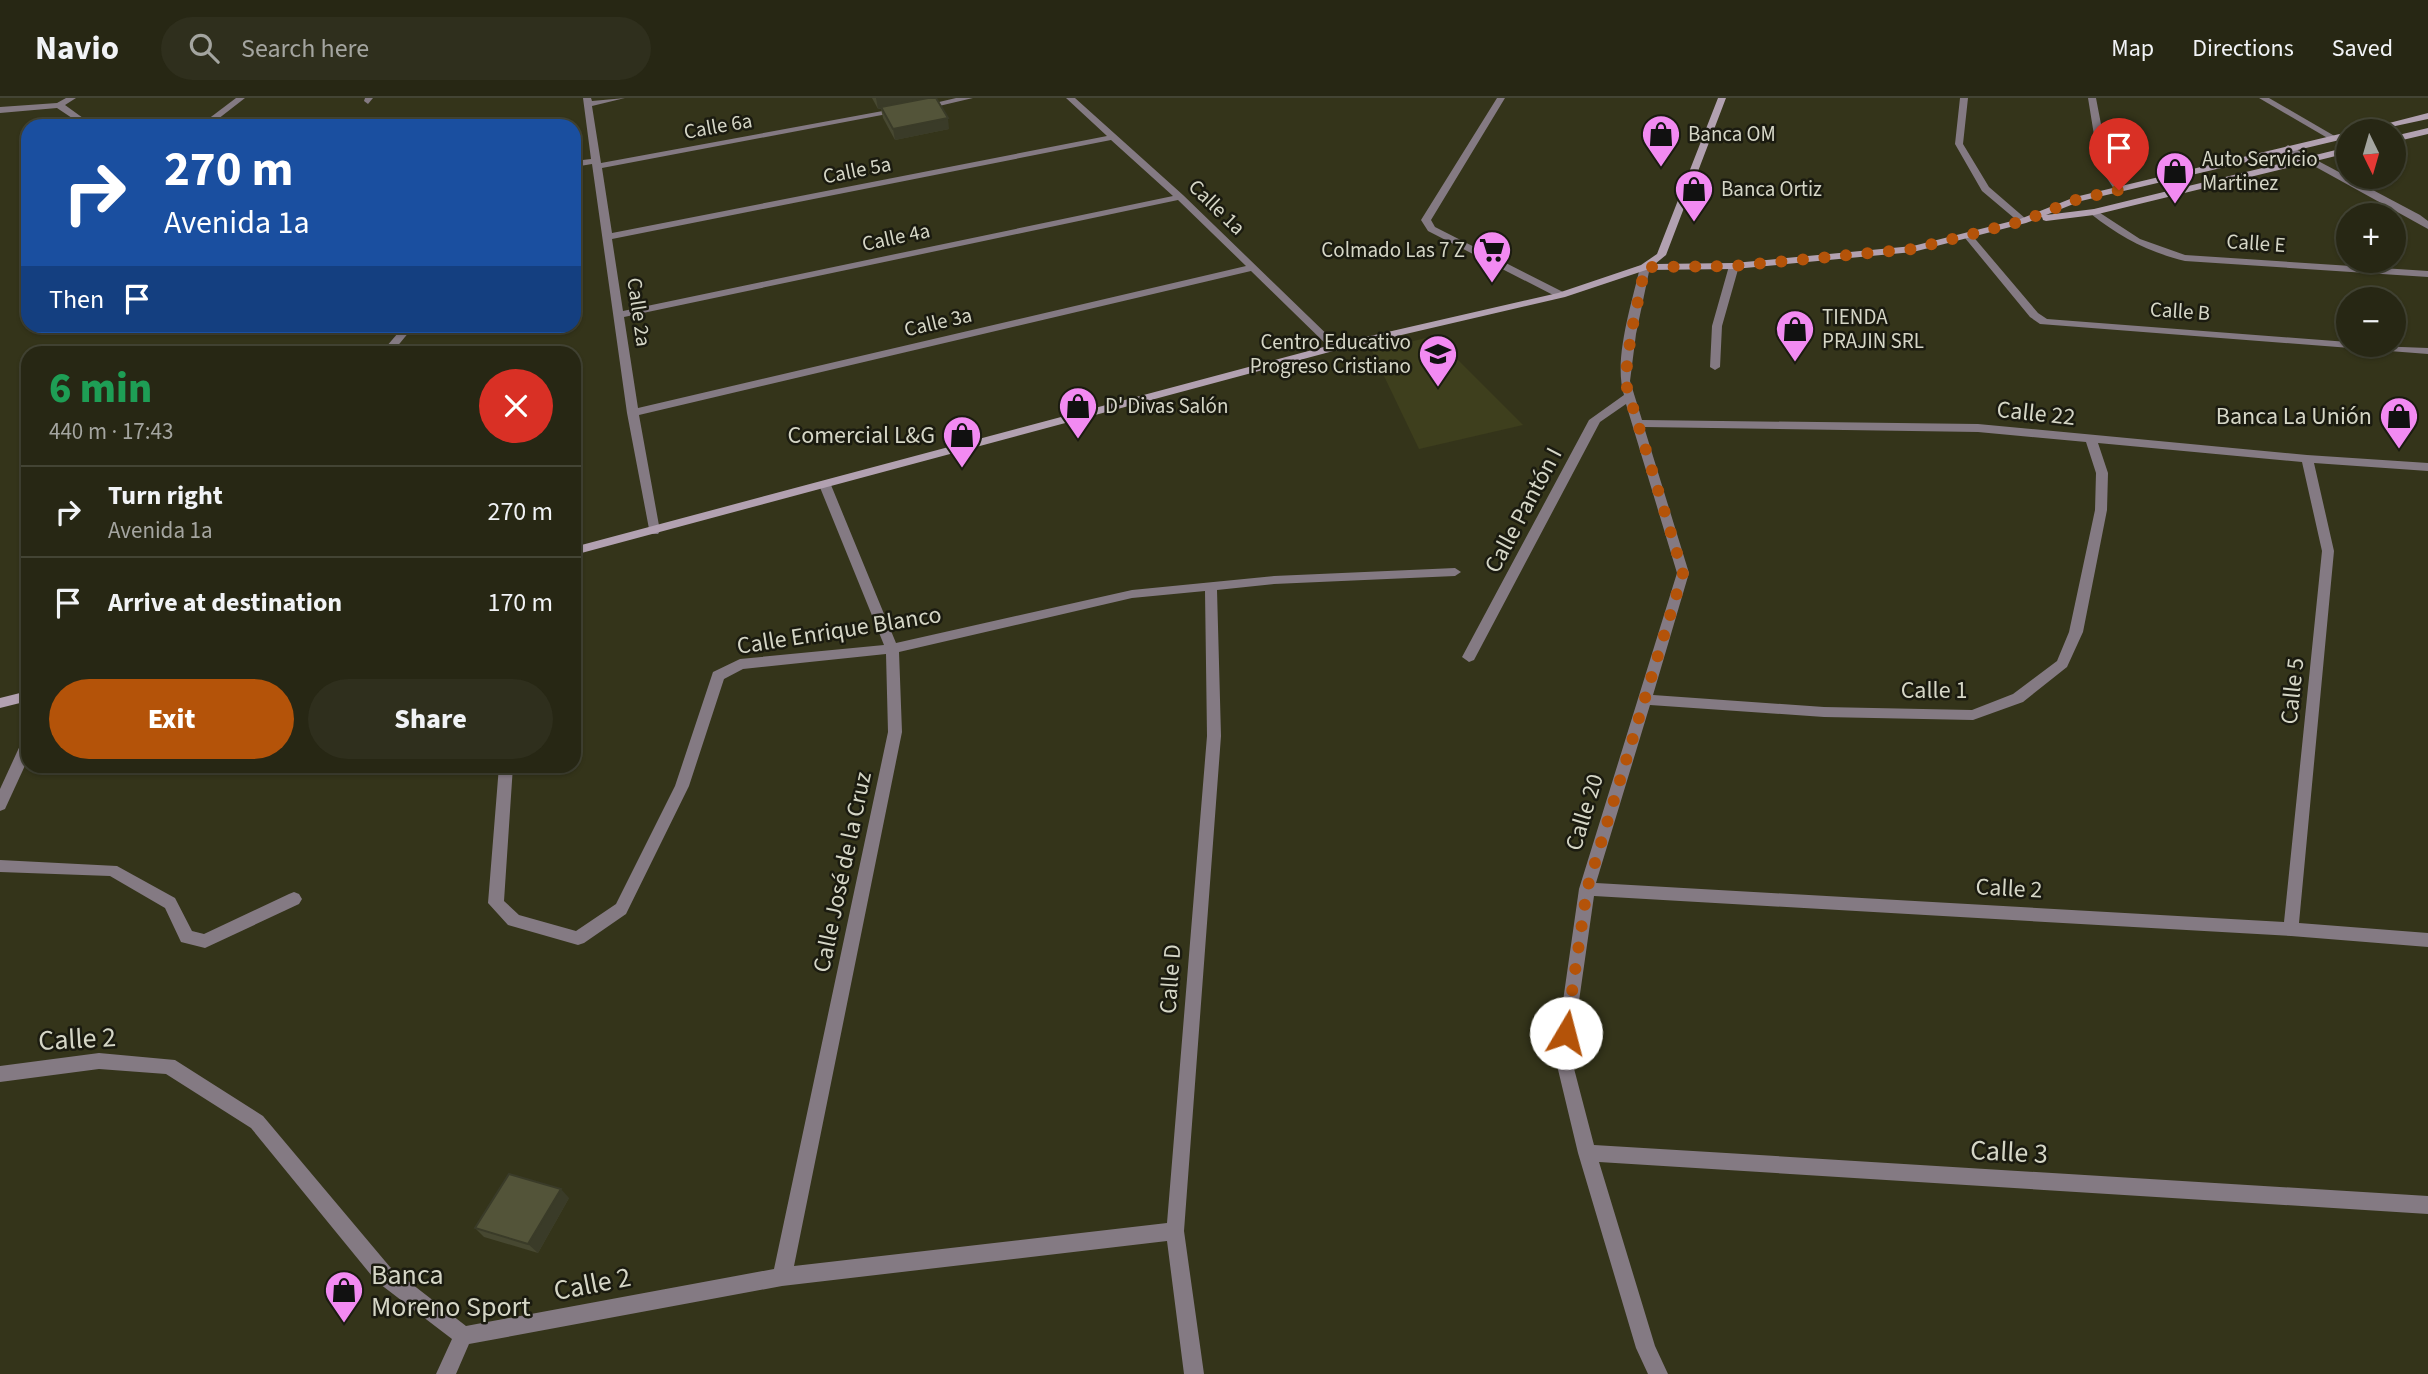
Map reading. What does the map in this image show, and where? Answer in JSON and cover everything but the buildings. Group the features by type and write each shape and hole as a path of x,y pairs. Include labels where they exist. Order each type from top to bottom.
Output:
{"main road":[{"path":"1645,267 1661,255 1722,98"},
{"path":"2406,121 2428,116"},
{"path":"2406,136 2428,131"},
{"path":"581,549 1335,347 1561,295 1645,267 1734,266 1870,255 1968,236 2023,221 2078,199 2334,138"},
{"path":"2023,221 2094,212 2336,153"},
{"path":"0,704 21,698"}],"street":[{"path":"0,110 14,110 72,98"},
{"path":"212,119 241,98"},
{"path":"587,101 621,98"},
{"name":"Calle 6a","path":"581,164 969,98"},
{"name":"Calle 1a","path":"1070,98 1180,197 1335,347"},
{"path":"1501,98 1426,220 1431,229 1561,295"},
{"path":"1964,98 1959,144 1985,189 2023,221"},
{"path":"2091,98 2104,166 2119,190"},
{"path":"2263,98 2334,138"},
{"name":"Calle 2a","path":"587,101 633,413 654,531"},
{"path":"59,102 81,119"},
{"path":"0,122 14,110"},
{"name":"Calle 5a","path":"608,237 1113,137"},
{"path":"2288,148 2417,217 2428,226"},
{"name":"Calle 4a","path":"620,315 1180,197"},
{"name":"Calle E","path":"2094,212 2125,236 2151,250 2185,258 2428,274"},
{"name":"Calle B","path":"1968,236 2034,315 2044,322 2428,351"},
{"path":"1716,367 1717,326 1734,266"},
{"name":"Calle 20","path":"1645,267 1629,346 1625,381 1683,573 1587,889 1563,1057 1587,1153 1646,1348 1658,1374"},
{"name":"Calle 3a","path":"633,413 1252,268"},
{"name":"Calle Pantón I","path":"1469,657 1595,420 1630,396"},
{"name":"Calle 22","path":"1639,423 1978,428 2307,459 2428,467"},
{"name":"Calle 1","path":"1644,699 1824,712 1973,715 2018,698 2062,664 2076,632 2101,510 2102,473 2091,440"},
{"name":"Calle 5","path":"2291,929 2328,551 2307,459"},
{"name":"Calle José de la Cruz","path":"782,1276 895,732 892,649 825,485"},
{"name":"Calle Enrique Blanco","path":"505,773 496,903 514,920 578,938 621,909 682,786 718,676 740,664 892,649 1132,594 1273,580 1455,572"},
{"name":"Calle D","path":"1194,1374 1175,1231 1214,736 1210,586"},
{"path":"0,805 21,758"},
{"path":"0,866 112,870 170,903 187,937 205,941 294,899"},
{"name":"Calle 2","path":"1587,889 2291,929 2428,940"},
{"name":"Calle 2","path":"0,1074 99,1061 169,1066 257,1122 383,1274 463,1336 782,1276 1175,1231"},
{"name":"Calle 3","path":"1587,1153 2428,1205"},
{"path":"446,1374 463,1336"}],"shaded area":[{"name":"Centro Educativo Progreso Cristiano","path":"1434,336 1523,425 1419,449 1372,351"}],"place":[{"name":"Banca OM","path":"1661,168"},
{"name":"Auto Servicio Martinez","path":"2175,205"},
{"name":"Banca Ortiz","path":"1694,223"},
{"name":"Colmado Las 7 Z","path":"1492,284"},
{"name":"TIENDA PRAJIN SRL","path":"1795,363"},
{"name":"Centro Educativo Progreso Cristiano","path":"1438,388"},
{"name":"D' Divas Salón","path":"1078,440"},
{"name":"Banca La Unión","path":"2399,450"},
{"name":"Comercial L&G","path":"962,469"},
{"name":"Banca Moreno Sport","path":"344,1324"}],"route":[{"path":"1566,1033 1587,889 1683,573 1625,381 1631,334 1645,267 1734,266 1913,249 2023,221 2078,199 2119,190"}]}
